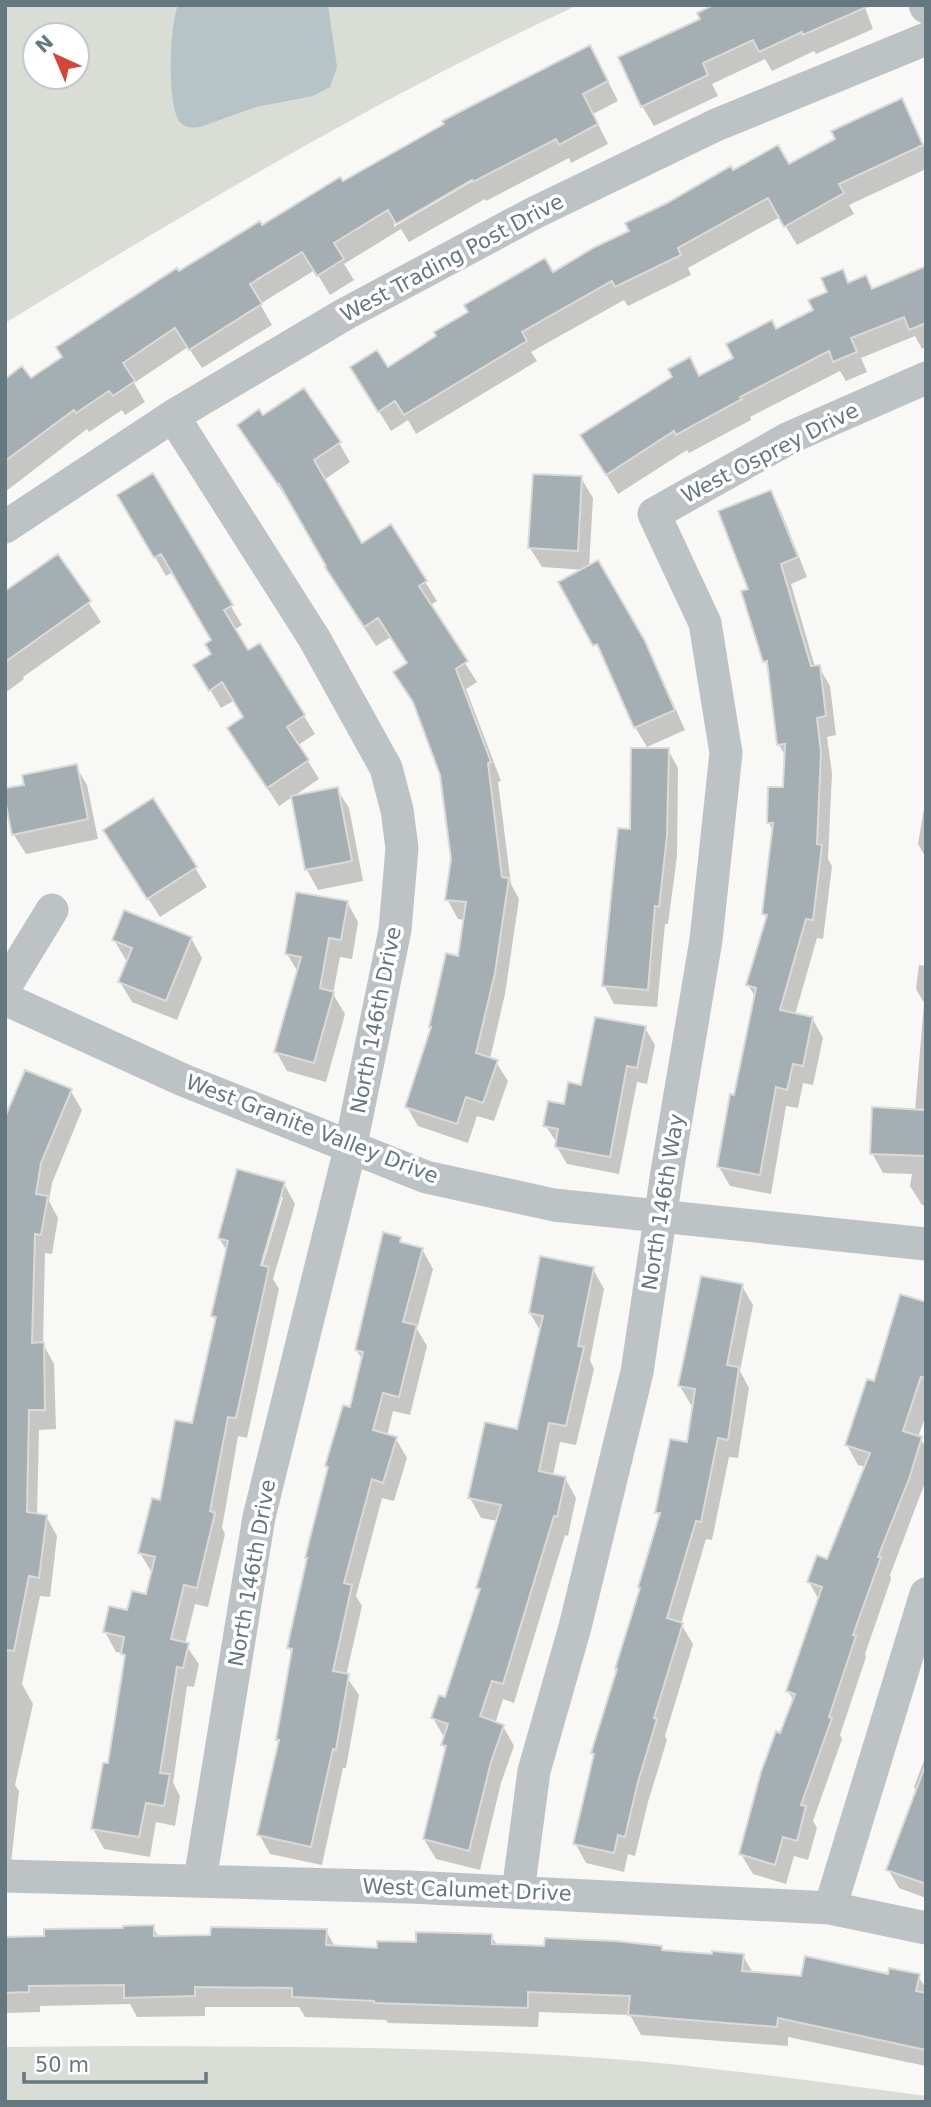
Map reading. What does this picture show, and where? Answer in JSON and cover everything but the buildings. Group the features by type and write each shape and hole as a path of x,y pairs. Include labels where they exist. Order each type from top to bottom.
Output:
{"street":[{"name":"West Trading Post Drive","path":"5,527 173,415 345,314 534,214 716,125 926,39"},
{"name":"West Osprey Drive","path":"654,514 789,438 926,377"},
{"name":"North 146th Drive","path":"173,415 314,638 386,768 402,848 395,930 350,1149 259,1517 200,1880"},
{"name":"North 146th Way","path":"518,1892 534,1771 575,1627 637,1371 706,940 726,753 705,623 654,514"},
{"path":"5,987 52,910"},
{"name":"West Granite Valley Drive","path":"5,999 183,1080 350,1149 426,1177 554,1205 926,1244"},
{"path":"830,1908 926,1594"},
{"name":"West Calumet Drive","path":"5,1876 518,1892 830,1908 926,1928"}],"shaded area":[{"path":"5,5 578,5 358,116 5,323"},
{"path":"178,5 328,5 337,67 330,87 313,96 256,107 200,127 184,125 176,113 171,83 171,46"},
{"path":"5,2047 420,2049 600,2058 723,2070 926,2096 926,2102 5,2102"}]}
